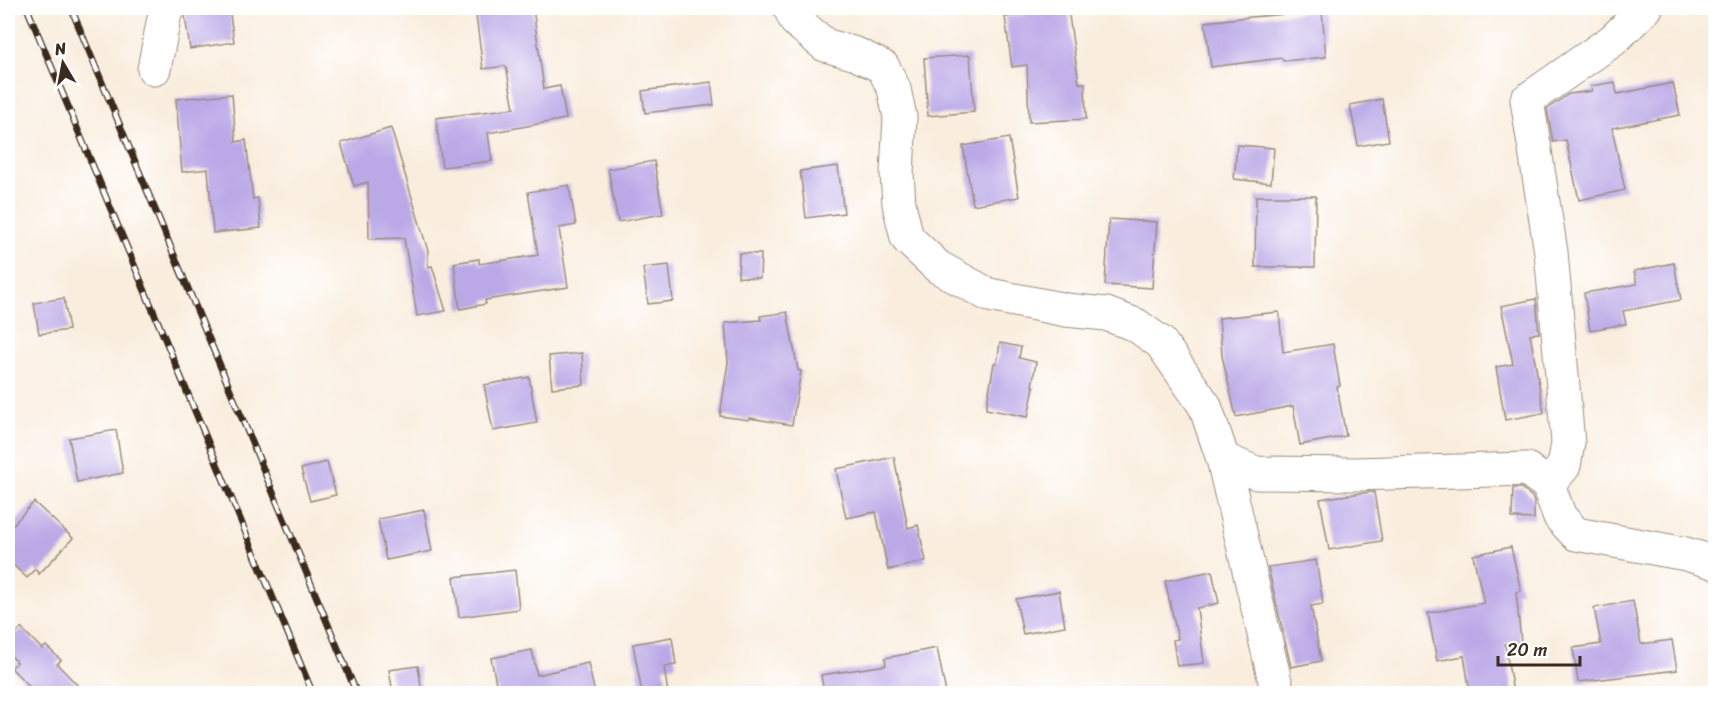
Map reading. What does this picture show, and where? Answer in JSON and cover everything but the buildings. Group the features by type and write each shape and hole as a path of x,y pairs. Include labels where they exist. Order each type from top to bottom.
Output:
{"street":[{"path":"154,69 166,8"},
{"path":"790,8 796,21 825,45 856,54 883,67 894,89 900,117 897,173 899,204 907,238 938,267 989,295 1066,310 1106,314 1136,325 1161,343 1204,406 1223,459 1278,693"},
{"path":"1548,485 1564,466 1568,443 1551,252 1527,100 1613,40 1646,8"},
{"path":"1223,459 1256,473 1354,474 1527,469 1548,485 1560,516 1576,534 1686,554 1716,563"}],"railway":[{"path":"27,8 313,694"},
{"path":"71,8 357,694"}]}
